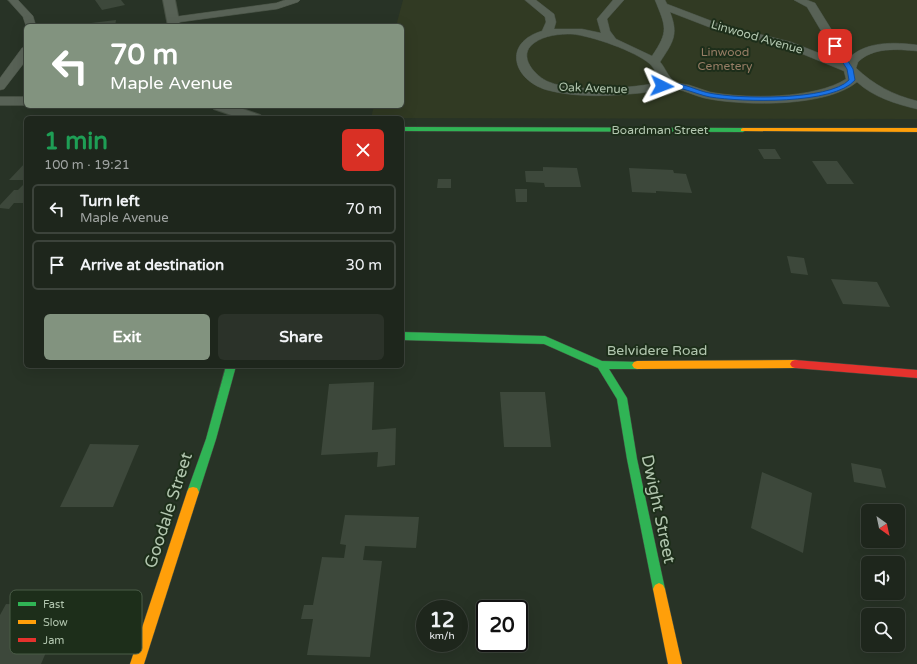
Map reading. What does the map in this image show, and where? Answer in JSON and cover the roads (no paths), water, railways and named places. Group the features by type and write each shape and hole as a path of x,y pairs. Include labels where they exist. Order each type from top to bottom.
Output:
{"street":[{"path":"169,0 174,23"},
{"path":"0,101 24,101"},
{"path":"224,108 249,116"},
{"name":"Boardman Street","path":"404,129 917,130"},
{"name":"Belvidere Road","path":"404,336 545,340 601,365 792,364 917,374"},
{"name":"Dwight Street","path":"601,365 622,398 632,459 675,664"},
{"name":"Goodale Street","path":"142,646 211,438 230,368"},
{"name":"Goodale Street","path":"136,664 139,654"}],"lane":[{"path":"13,0 28,16 30,24"},
{"path":"174,23 277,6 295,0"},
{"path":"530,0 550,16 551,22 547,33 576,32 595,34 611,39 654,62 670,84 709,95 740,98 776,98 810,96 826,93 847,85 852,80 850,69 853,60 870,50 893,47 917,48"},
{"path":"611,39 605,31 602,19 619,0"},
{"path":"799,0 813,3 850,69 864,82 880,92 917,105"},
{"name":"Linwood Avenue","path":"662,3 718,27 787,44 850,69"},
{"name":"Linwood Avenue","path":"654,62 671,34 670,23 662,3"},
{"name":"Oak Avenue","path":"547,33 531,40 524,47 522,58 525,69 528,75 537,82 562,89 593,91 654,88 670,84"},
{"path":"0,86 24,53"}],"park label":[{"name":"Linwood Cemetery","path":"725,59"}]}
